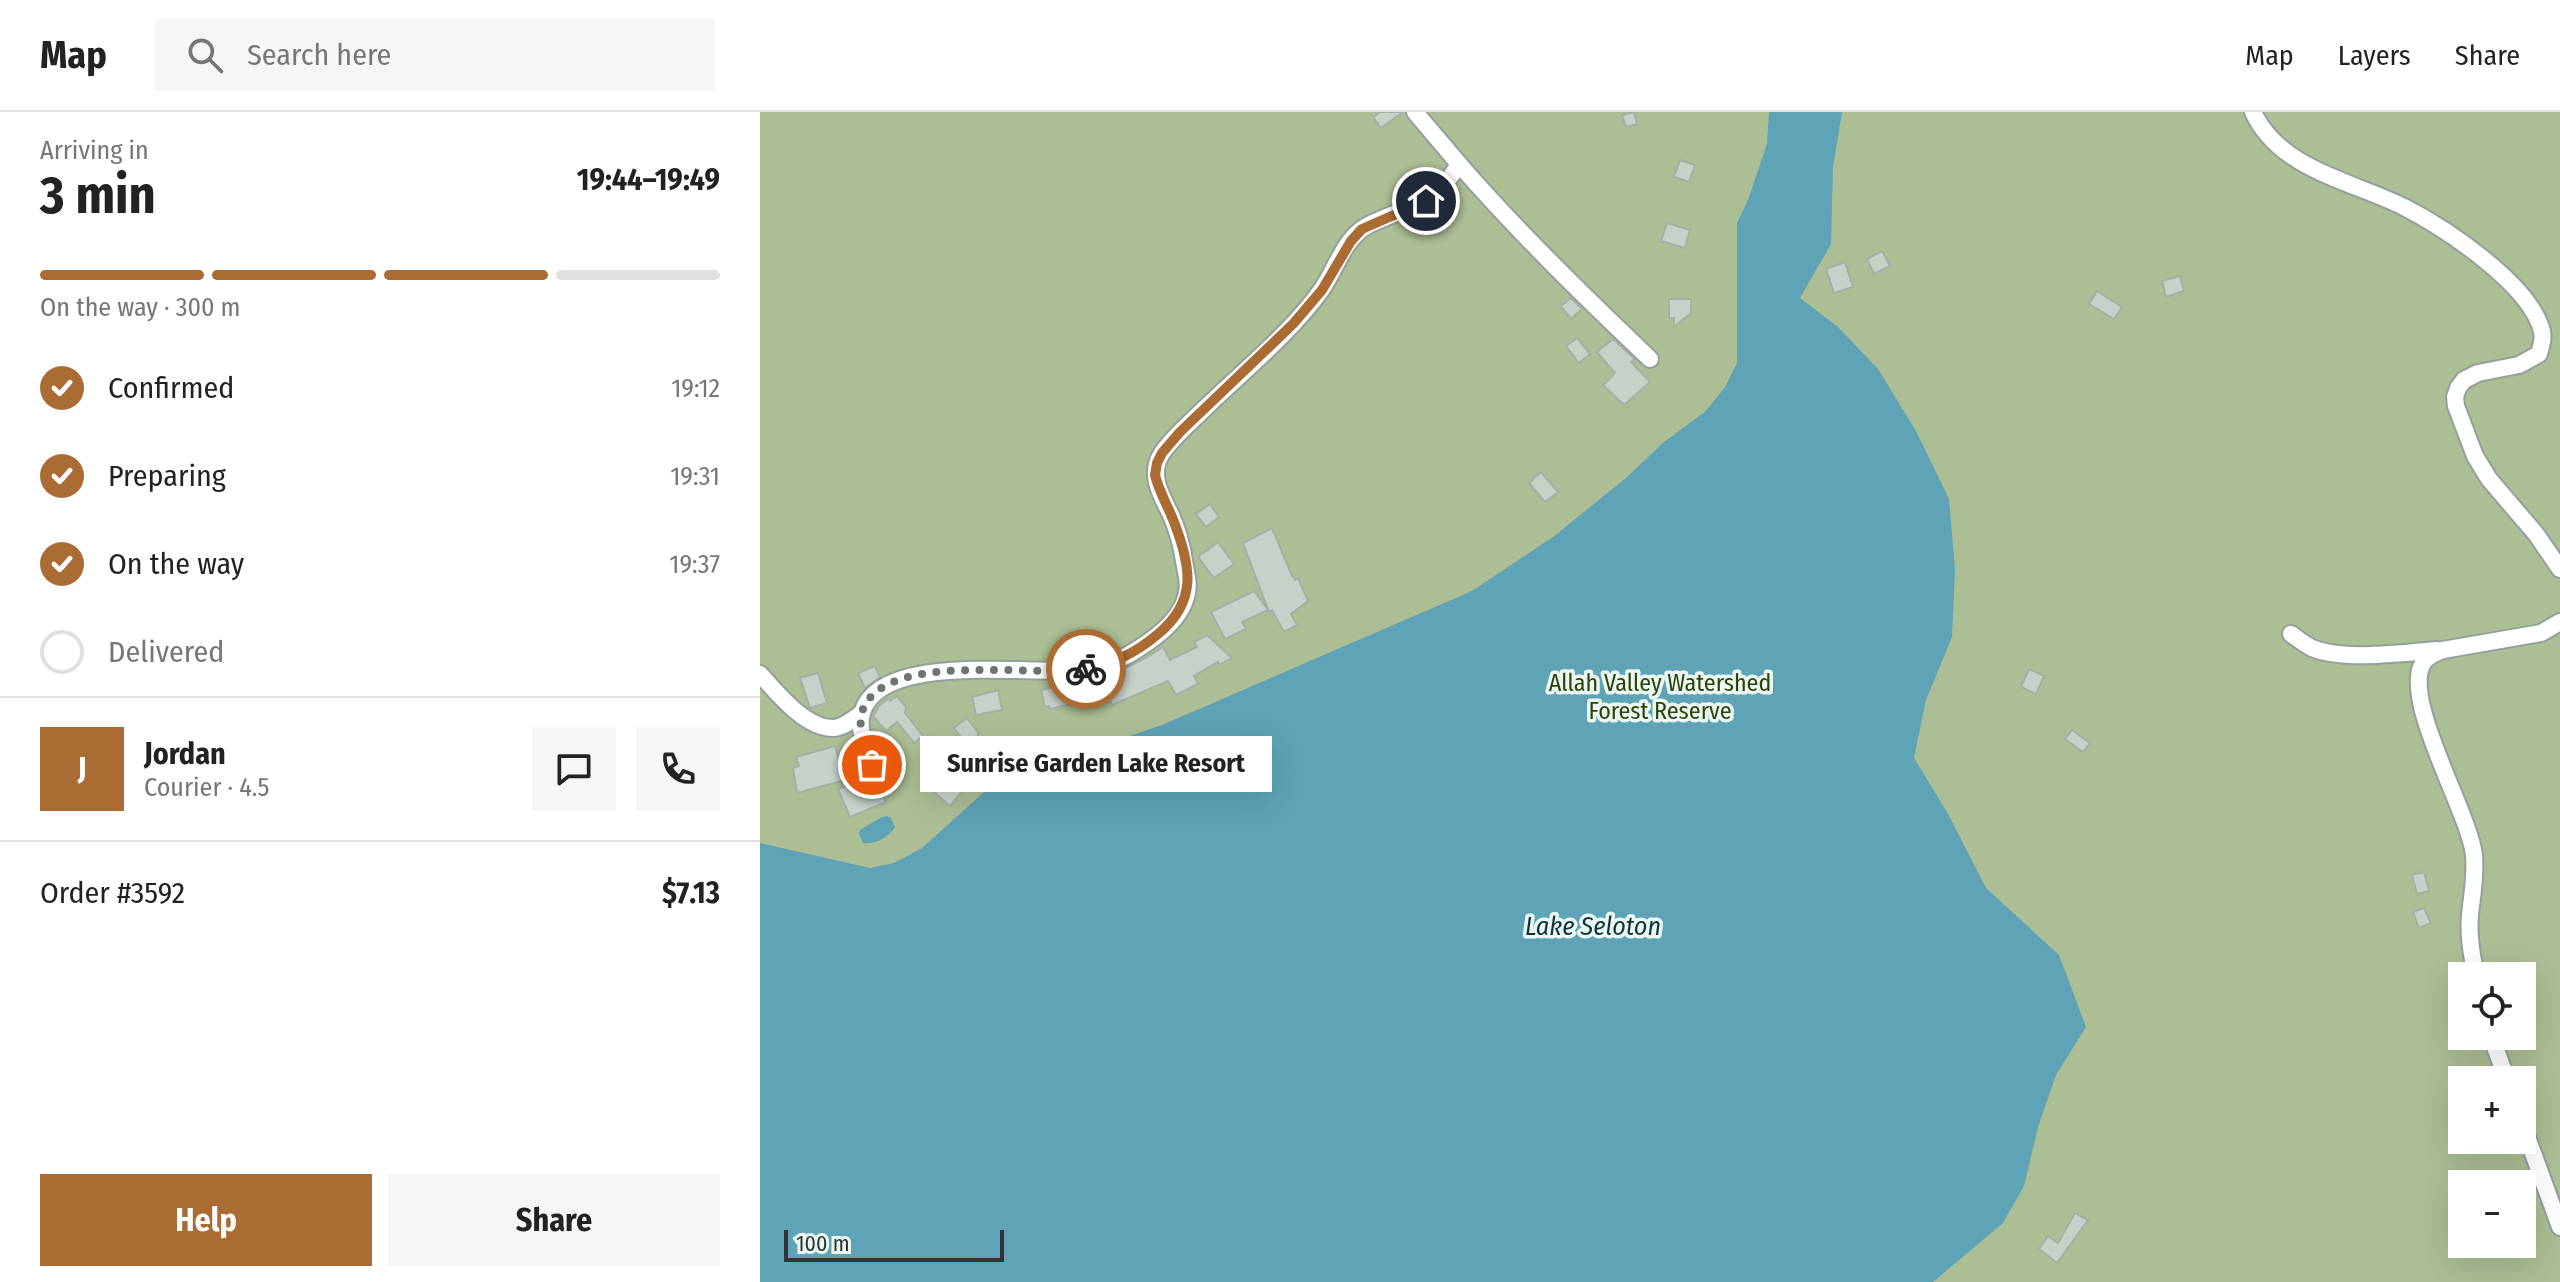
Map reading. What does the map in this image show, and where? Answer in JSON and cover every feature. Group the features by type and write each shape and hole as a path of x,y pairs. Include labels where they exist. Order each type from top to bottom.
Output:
{"street":[{"path":"1415,112 1507,219 1650,359"},
{"path":"2253,112 2267,136 2287,152 2342,183 2403,207 2429,223 2498,270 2531,308 2542,330 2539,354 2519,365 2478,373 2464,380 2458,388 2456,406 2482,468 2560,569"},
{"path":"760,674 791,707 832,728 843,726 862,713 869,699 883,687 923,672 1077,670 1106,665 1126,656 1167,626 1181,610 1187,596 1188,583 1178,536 1155,475 1162,453 1293,324 1322,290 1351,241 1362,229 1426,201 1441,190 1459,164"},
{"path":"2291,634 2313,648 2329,652 2388,654 2443,650 2541,633 2560,622"},
{"path":"2443,650 2429,656 2422,664 2418,678 2419,692 2437,754 2467,826 2474,852 2475,877 2470,918 2473,962"},
{"path":"862,713 864,741 872,765"},
{"path":"2533,1154 2560,1227"}],"green space":[{"name":"Allah Valley Watershed Forest Reserve","path":"760,112 2560,112 2560,1282 760,1282"}],"water":[{"name":"Lake Seloton","path":"1769,112 1842,112 1833,167 1831,244 1800,298 1838,327 1878,369 1916,431 1949,499 1955,569 1952,637 1926,700 1914,758 1948,814 1986,888 2059,955 2086,1027 2056,1075 2038,1127 2024,1186 2003,1223 1933,1282 760,1282 760,843 870,868 894,863 922,848 983,793 1042,766 1162,725 1472,591 1553,537 1626,478 1664,442 1706,411 1725,387 1737,363 1737,223 1767,144"},
{"path":"887,816 895,827 892,831 877,841 863,843 860,830"}],"building":[{"path":"1380,112 1403,112 1381,128 1373,117"},
{"path":"1634,112 1637,124 1626,127 1622,115"},
{"path":"1680,160 1695,165 1689,182 1674,177"},
{"path":"1667,223 1690,230 1685,248 1661,241"},
{"path":"1882,251 1890,266 1874,274 1867,259"},
{"path":"1845,262 1853,287 1834,293 1826,269"},
{"path":"2180,276 2184,291 2166,297 2162,281"},
{"path":"2097,291 2122,307 2114,319 2089,304"},
{"path":"1571,298 1582,309 1571,319 1561,306"},
{"path":"1669,299 1691,299 1691,313 1674,327 1674,318 1669,318"},
{"path":"1577,338 1590,354 1579,363 1566,346"},
{"path":"1613,339 1635,359 1631,362 1650,382 1624,405 1603,385 1615,373 1597,352"},
{"path":"1541,472 1558,492 1545,502 1529,483"},
{"path":"1210,504 1219,517 1206,527 1196,514"},
{"path":"1272,528 1292,576 1295,580 1298,578 1308,601 1291,614 1297,625 1284,632 1272,610 1269,612 1243,543"},
{"path":"1218,542 1234,564 1214,578 1198,557"},
{"path":"1254,591 1268,610 1242,622 1246,629 1225,639 1211,612"},
{"path":"1207,635 1232,658 1194,676 1198,684 1176,695 1168,681 1112,705 1099,681 1163,647 1170,660 1197,647 1194,642"},
{"path":"875,666 880,677 865,688 858,673"},
{"path":"2029,669 2044,676 2036,694 2021,687"},
{"path":"818,673 827,703 810,708 800,678"},
{"path":"1077,682 1081,702 1050,709 1049,706 1045,707 1041,690"},
{"path":"998,690 1002,710 976,715 972,697"},
{"path":"897,696 906,707 905,713 923,736 914,743 897,722 886,731 873,716 880,705"},
{"path":"967,718 979,734 966,744 954,728"},
{"path":"2072,730 2090,743 2083,752 2065,739"},
{"path":"835,746 845,780 797,793 793,768 799,766 796,757"},
{"path":"935,747 945,754 934,769 924,762"},
{"path":"960,773 970,780 950,806 934,792 950,774"},
{"path":"874,776 886,802 850,817 838,789"},
{"path":"2424,872 2429,891 2417,894 2412,875"},
{"path":"2424,908 2431,923 2419,928 2413,912"},
{"path":"2075,1213 2088,1220 2057,1263 2039,1249 2048,1236 2058,1243"}],"way so far":[{"path":"872,765 861,726 862,713 869,699 883,687 902,678 923,672 951,670 1034,672 1086,669"}],"place":[{"name":"Sunrise Garden Lake Resort","path":"872,765"}],"route":[{"path":"1086,669 1126,656 1150,640 1181,610 1187,596 1182,550 1155,475 1162,453 1293,324 1322,290 1351,241 1362,229 1426,201"}]}
